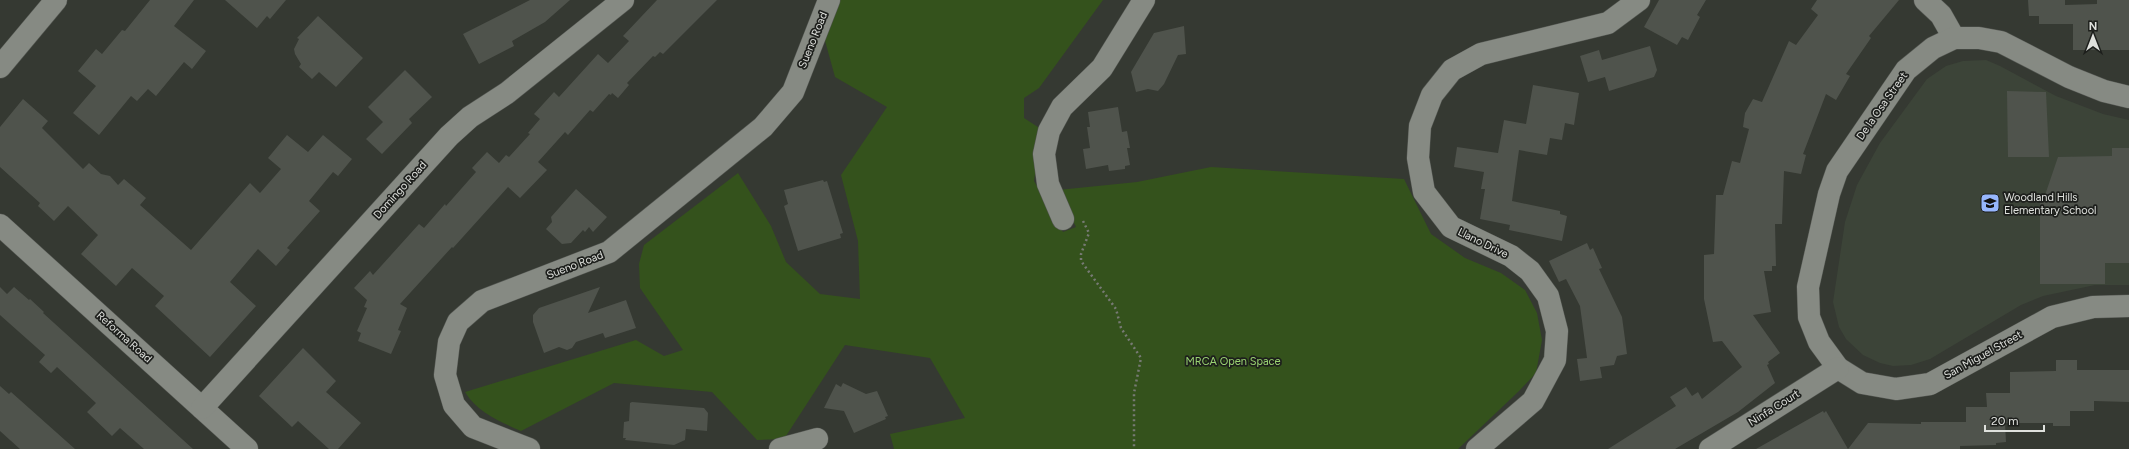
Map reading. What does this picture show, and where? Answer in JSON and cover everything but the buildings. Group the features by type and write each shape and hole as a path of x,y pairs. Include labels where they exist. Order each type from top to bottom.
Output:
{"street":[{"path":"0,67 56,0"},
{"name":"Domingo Road","path":"202,408 448,136 470,117 507,92 623,0"},
{"name":"Sueno Road","path":"529,449 473,426 454,406 445,375 448,342 458,322 482,301 610,252 763,127 793,92 829,0"},
{"path":"1063,219 1048,184 1044,154 1049,131 1062,107 1102,68 1144,0"},
{"name":"Llano Drive","path":"1477,449 1533,401 1555,360 1557,331 1548,296 1530,271 1511,256 1451,227 1424,192 1418,158 1420,126 1432,95 1452,70 1481,54 1608,22 1639,0"},
{"path":"1925,0 1941,15 1954,38"},
{"name":"De la Osa Street","path":"1838,368 1819,342 1809,317 1808,287 1828,194 1837,171 1906,70 1933,48 1954,38 1979,38 2001,42 2069,77 2104,91 2129,97"},
{"name":"Reforma Road","path":"0,225 247,449"},
{"name":"San Miguel Street","path":"1838,368 1862,383 1896,389 1930,384 2052,317 2093,306 2129,306"},
{"name":"Ninfa Court","path":"1710,449 1838,368"},
{"path":"780,449 817,439"}],"path":[{"path":"1063,219 1083,220 1087,225 1089,233 1081,254 1081,261 1116,309 1121,328 1141,358 1134,393 1134,449"}],"shaded area":[{"name":"Woodland Hills Elementary School","path":"1986,60 2056,96 2103,114 2129,120 2129,285 2095,285 2043,296 2021,305 1930,359 1911,365 1893,366 1880,363 1863,355 1846,339 1839,327 1833,302 1845,222 1857,185 1880,143 1927,79 1946,66 1963,61"}],"green space":[{"name":"MRCA Open Space","path":"838,0 1103,0 1039,88 1024,98 1024,118 1041,129 1034,181 1063,232 1076,227 1058,190 1137,182 1211,167 1404,179 1431,234 1465,258 1501,273 1525,290 1537,313 1542,340 1536,373 1458,449 894,449 890,434 965,418 930,358 845,345 784,439 757,440 712,392 614,383 521,431 490,416 476,406 465,392 636,340 664,356 683,350 640,288 639,264 644,245 738,173 771,226 786,262 820,294 860,299 858,241 841,175 887,107 835,77 824,37"}],"place":[{"name":"Woodland Hills Elementary School","path":"1990,203"}]}
